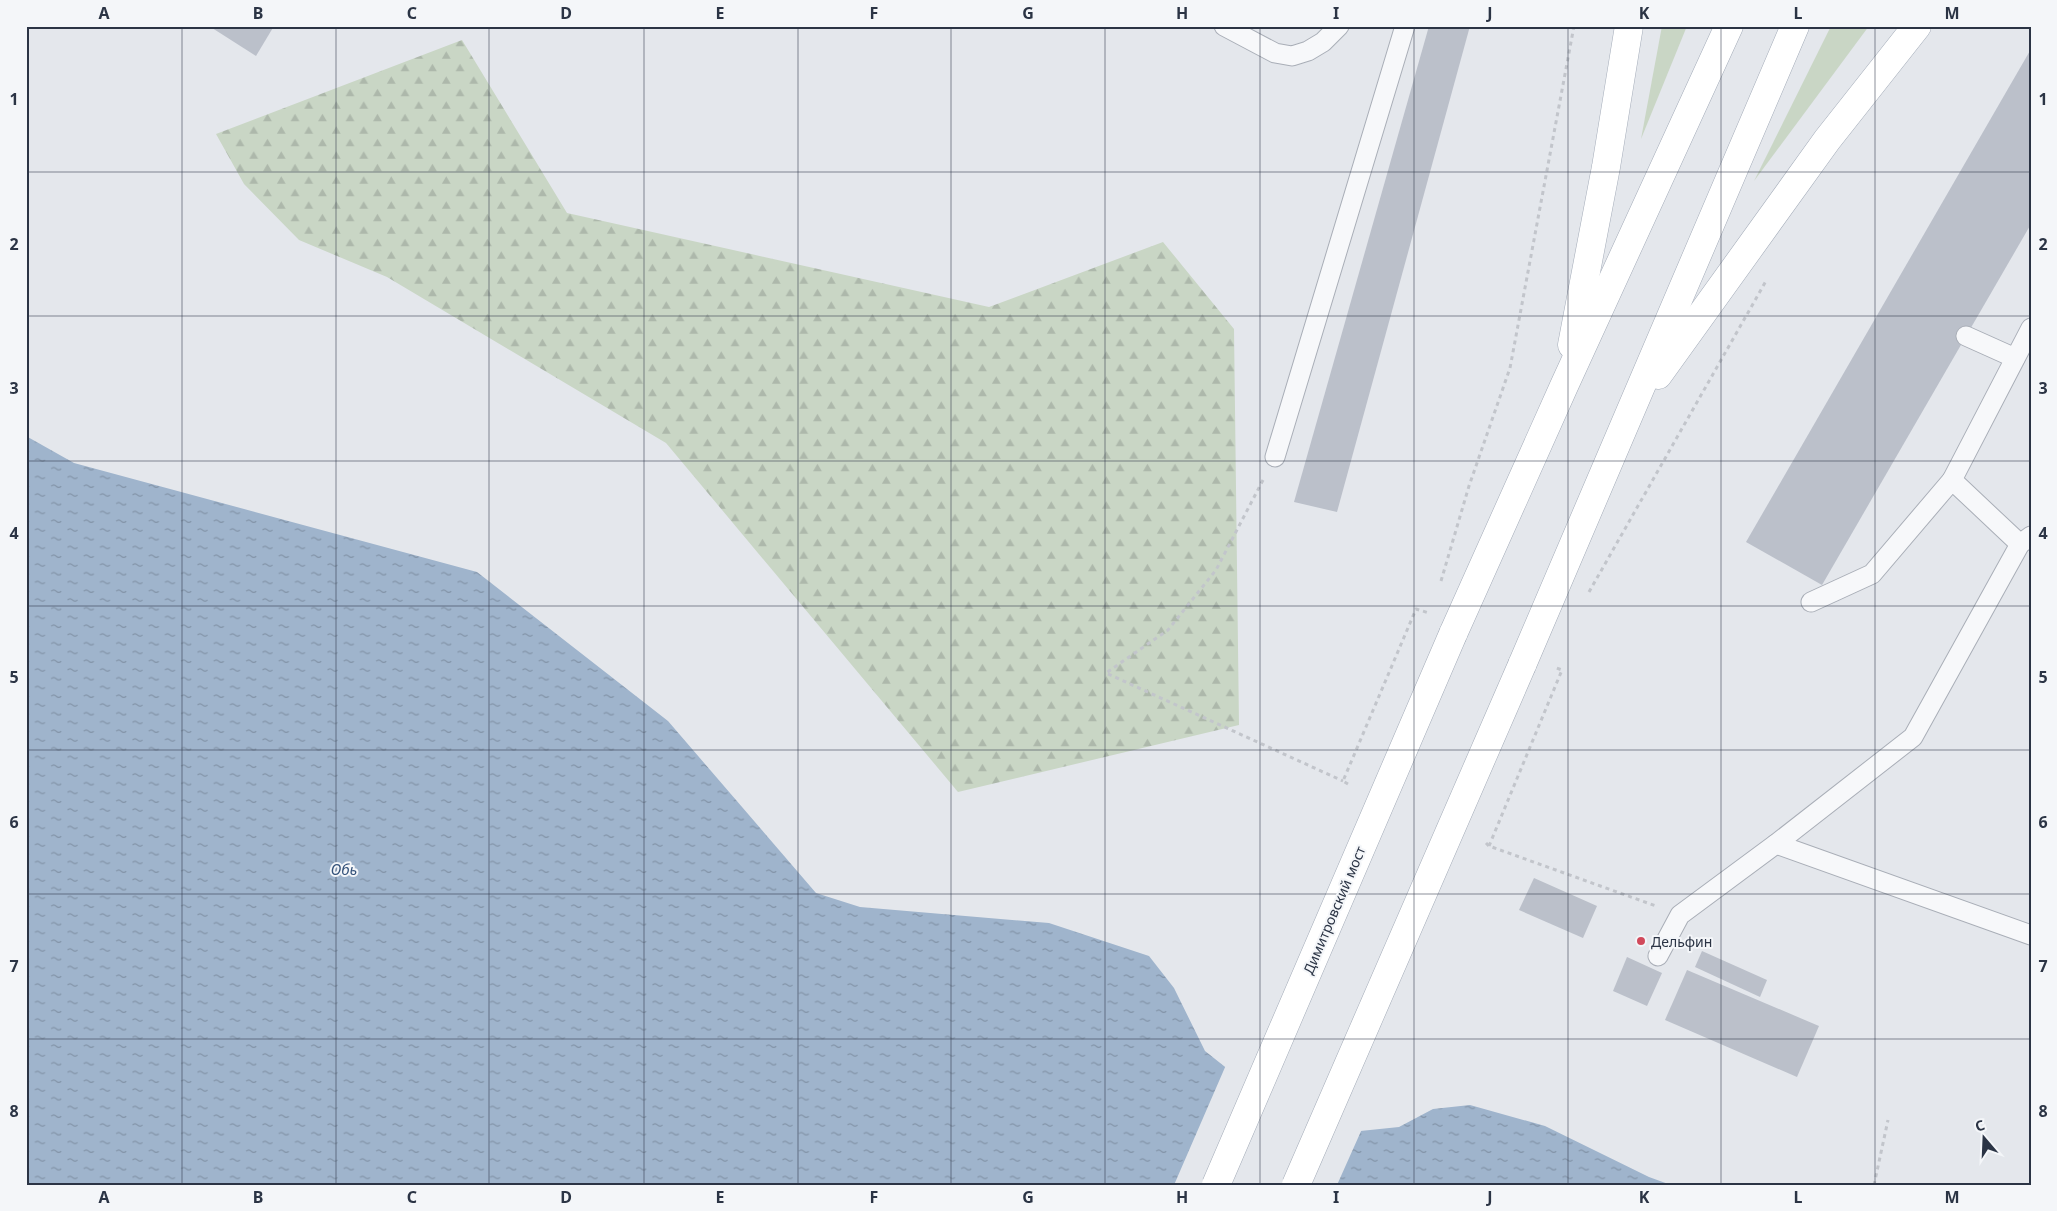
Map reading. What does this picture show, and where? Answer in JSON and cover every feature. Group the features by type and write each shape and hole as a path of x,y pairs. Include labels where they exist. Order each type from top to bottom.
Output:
{"main road":[{"path":"1564,386 1606,167 1629,26"},
{"path":"1564,386 1729,26"},
{"path":"1296,1185 1522,665 1795,26"},
{"path":"1628,417 1827,140 1917,26"},
{"name":"Димитровский мост","path":"1216,1185 1453,634 1564,386"}],"lane":[{"path":"1233,29 1275,53 1292,56 1308,51 1323,42 1339,26"},
{"path":"1275,457 1405,26"},
{"path":"1811,602 1872,574 1952,480 2031,328"},
{"path":"1966,336 2015,358"},
{"path":"1658,956 1680,915 1776,844 1914,737 2025,540 1952,480"},
{"path":"1776,844 2031,935"}],"path":[{"path":"1439,586 1469,486 1510,368 1574,26"},
{"path":"1585,598 1768,277"},
{"path":"1275,457 1216,570 1168,630 1106,673 1348,784 1342,781 1416,609 1431,614 1434,605"},
{"path":"1562,670 1488,845 1680,915"},
{"path":"1874,1185 1888,1120"}],"green space":[{"path":"1662,26 1687,26 1641,139"},
{"path":"1831,26 1869,26 1754,181"},
{"path":"462,40 567,213 989,307 1163,242 1234,329 1239,725 958,792 666,443 387,277 299,240 244,184 216,134"}],"water":[{"name":"Обь","path":"26,436 74,463 477,572 668,721 816,893 860,907 1049,923 1149,956 1174,988 1205,1051 1263,1097 1341,1133 1399,1127 1433,1109 1470,1105 1545,1126 1649,1177 1671,1185 26,1185"}],"pier":[{"path":"1226,1065 1264,1095 1341,1131 1362,1129 1337,1185 1174,1185"}],"building":[{"path":"209,26 274,26 256,56"},
{"path":"1429,26 1470,26 1337,512 1294,502"},
{"path":"2031,49 2031,224 1822,585 1746,542"},
{"path":"1534,878 1597,906 1583,938 1519,910"},
{"path":"1702,951 1767,980 1760,997 1695,967"},
{"path":"1627,957 1662,973 1647,1006 1613,991"},
{"path":"1687,970 1819,1026 1797,1077 1665,1020"}],"place":[{"name":"Дельфин","path":"1641,941"}]}
